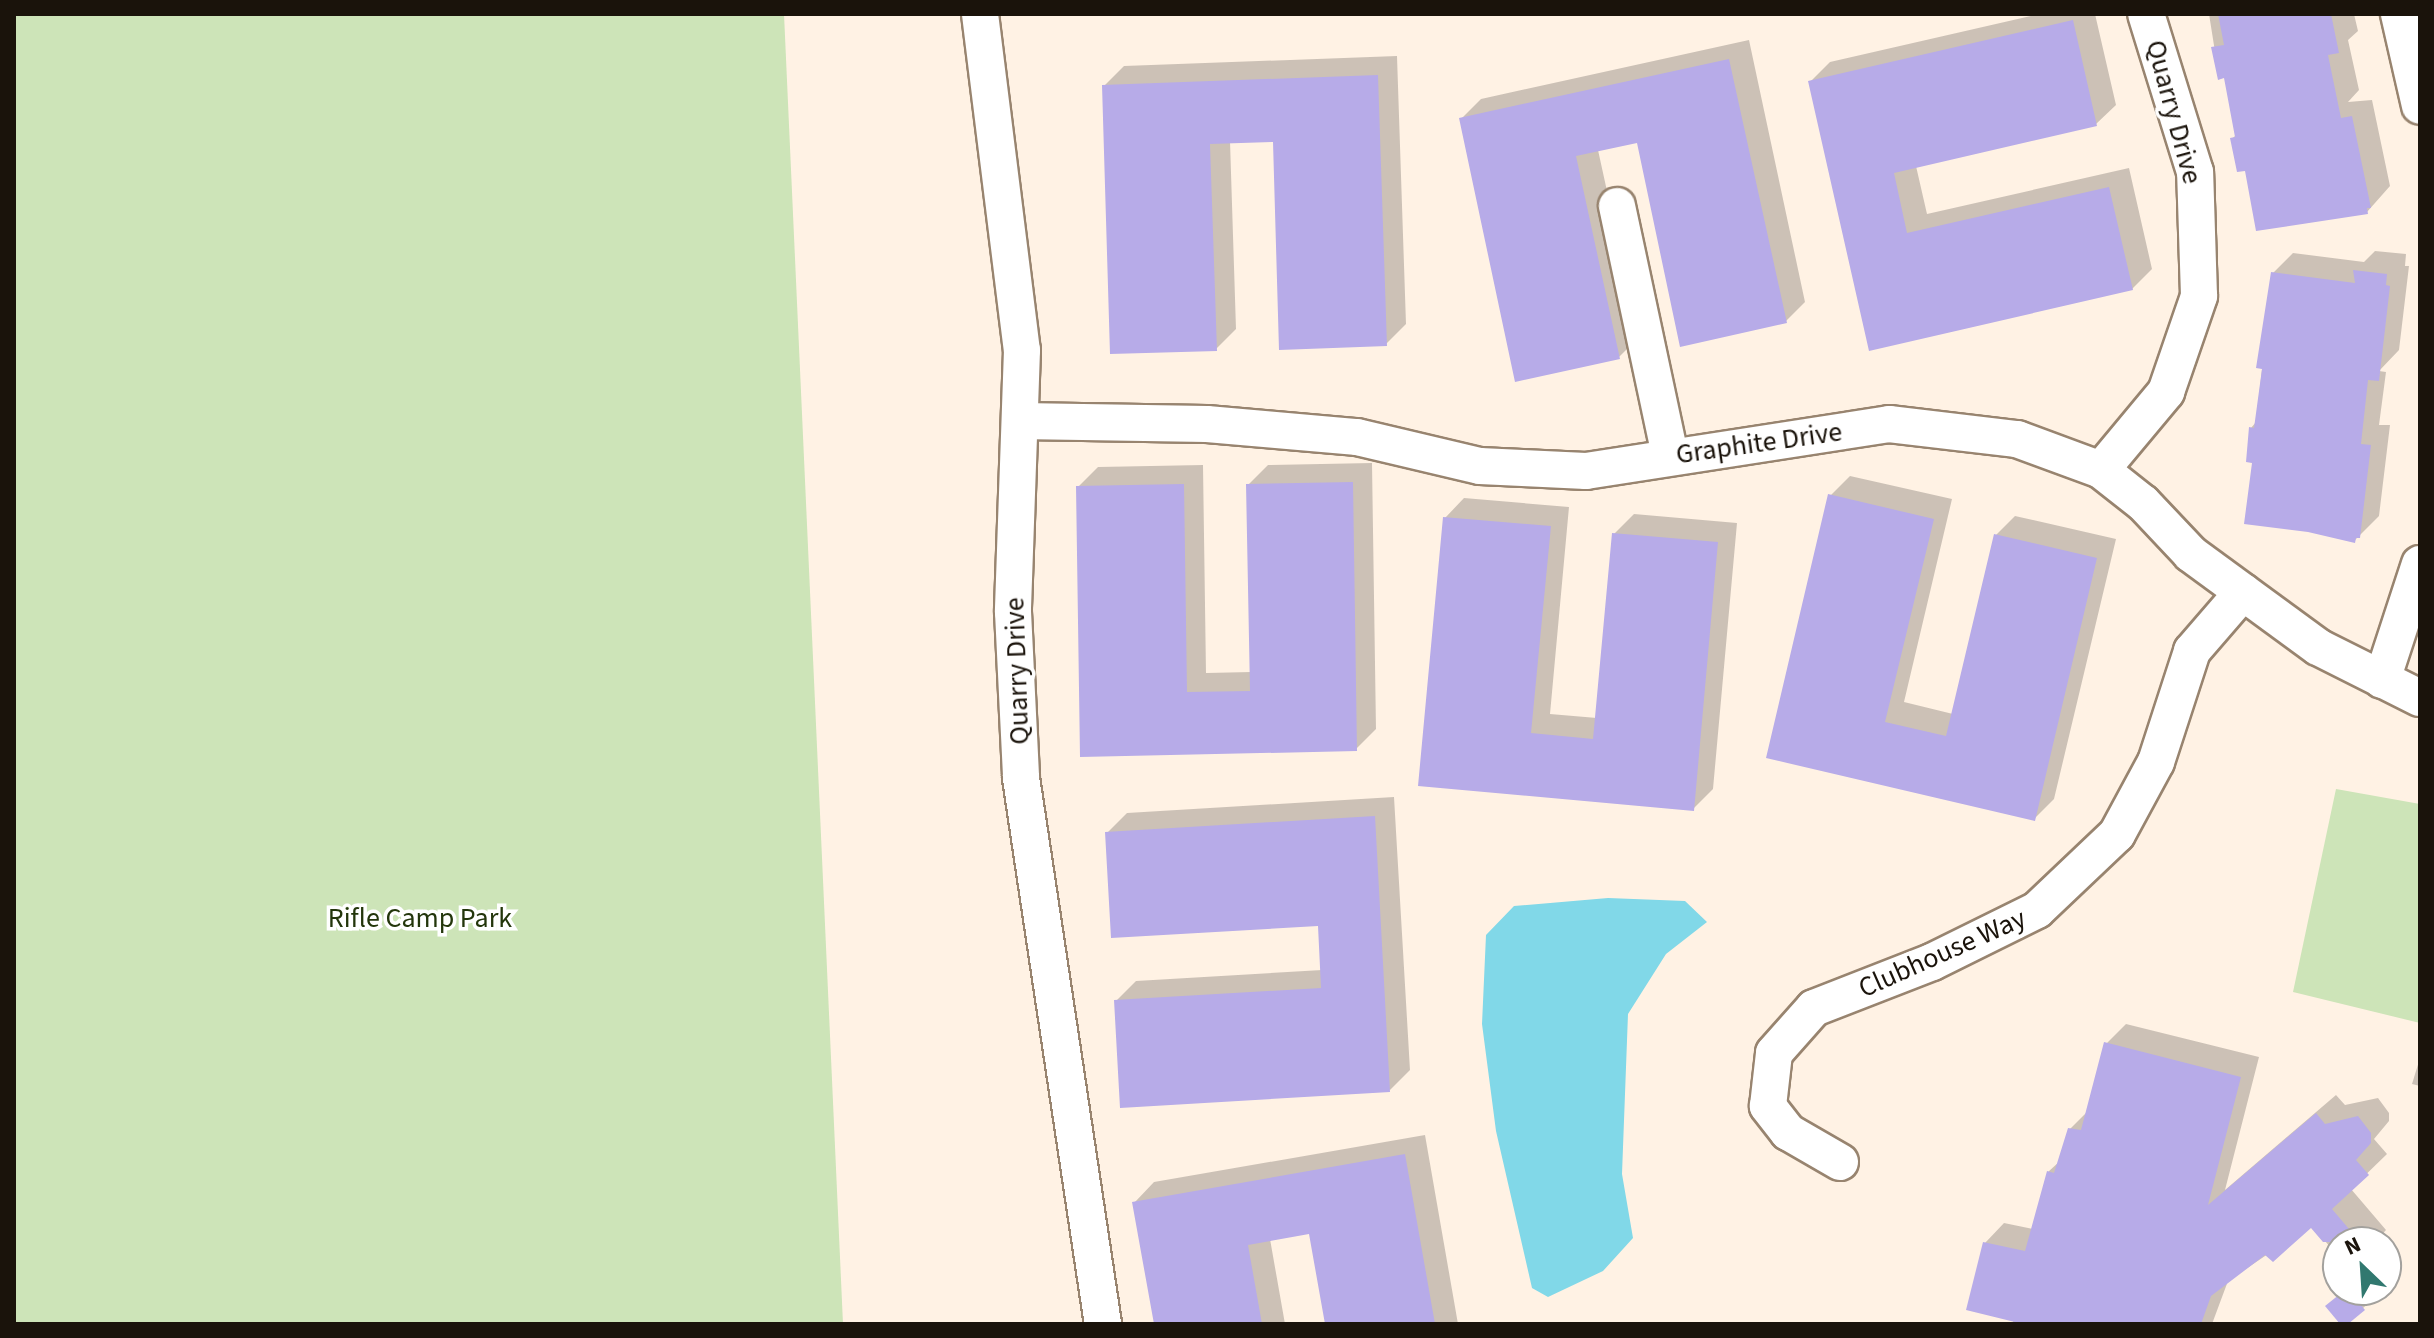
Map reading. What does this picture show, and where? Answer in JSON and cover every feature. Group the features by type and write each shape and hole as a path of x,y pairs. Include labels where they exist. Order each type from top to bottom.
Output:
{"street":[{"name":"Quarry Drive","path":"980,14 1022,350 1013,612 1021,778 1103,1324"},
{"name":"Quarry Drive","path":"2101,470 2166,392 2199,296 2195,172 2146,14"},
{"path":"2399,14 2420,106"},
{"path":"1617,206 1670,456"},
{"name":"Graphite Drive","path":"1020,421 1207,424 1357,437 1480,466 1586,471 1889,424 2017,439 2101,470 2143,503 2191,554 2318,647 2420,698"},
{"path":"2382,680 2420,564"},
{"name":"Clubhouse Way","path":"1840,1162 1788,1132 1768,1106 1774,1053 1814,1008 1932,962 2037,910 2117,834 2156,762 2192,651 2243,592"}],"green space":[{"name":"Rifle Camp Park","path":"14,14 784,14 843,1324 14,1324"},
{"path":"2336,789 2420,804 2420,1023 2293,992"}],"water":[{"path":"1608,898 1685,901 1707,922 1666,954 1628,1014 1622,1174 1633,1238 1603,1271 1548,1297 1532,1288 1496,1131 1482,1024 1486,935 1514,906"}],"building":[{"path":"2218,14 2331,14 2339,53 2328,55 2341,118 2352,116 2371,208 2367,208 2368,214 2256,231 2245,171 2237,172 2230,138 2235,137 2224,78 2218,80 2211,47 2224,45"},
{"path":"2073,20 2097,126 1894,173 1907,233 2109,187 2133,290 1869,351 1808,81"},
{"path":"1729,59 1787,323 1680,347 1637,143 1576,156 1620,359 1515,382 1459,118"},
{"path":"1378,75 1387,346 1279,350 1273,142 1210,144 1217,351 1110,354 1102,85"},
{"path":"2353,270 2387,274 2386,285 2390,286 2379,381 2368,380 2361,444 2371,445 2360,538 2356,538 2355,543 2308,532 2244,524 2252,463 2246,462 2249,427 2254,428 2262,369 2256,368 2271,272 2355,283"},
{"path":"1353,482 1357,751 1080,757 1076,486 1184,484 1187,692 1250,691 1246,484"},
{"path":"1828,494 1934,519 1885,722 1946,736 1994,534 2097,558 2035,821 1766,758"},
{"path":"1443,517 1551,526 1531,733 1593,739 1612,533 1718,542 1694,811 1418,786"},
{"path":"1375,816 1390,1092 1120,1108 1114,1000 1321,988 1318,926 1111,938 1105,832"},
{"path":"2104,1042 2241,1077 2208,1205 2316,1113 2325,1124 2358,1116 2371,1133 2371,1143 2356,1160 2369,1175 2332,1209 2346,1226 2322,1226 2322,1241 2311,1228 2273,1262 2265,1255 2211,1296 2201,1324 2023,1324 1966,1310 1983,1242 2025,1251 2047,1171 2054,1173 2068,1128 2081,1130"},
{"path":"1405,1154 1435,1324 1325,1324 1309,1234 1248,1245 1262,1324 1154,1324 1132,1202"},
{"path":"2325,1306 2362,1306 2365,1310 2348,1324 2340,1324"}]}
